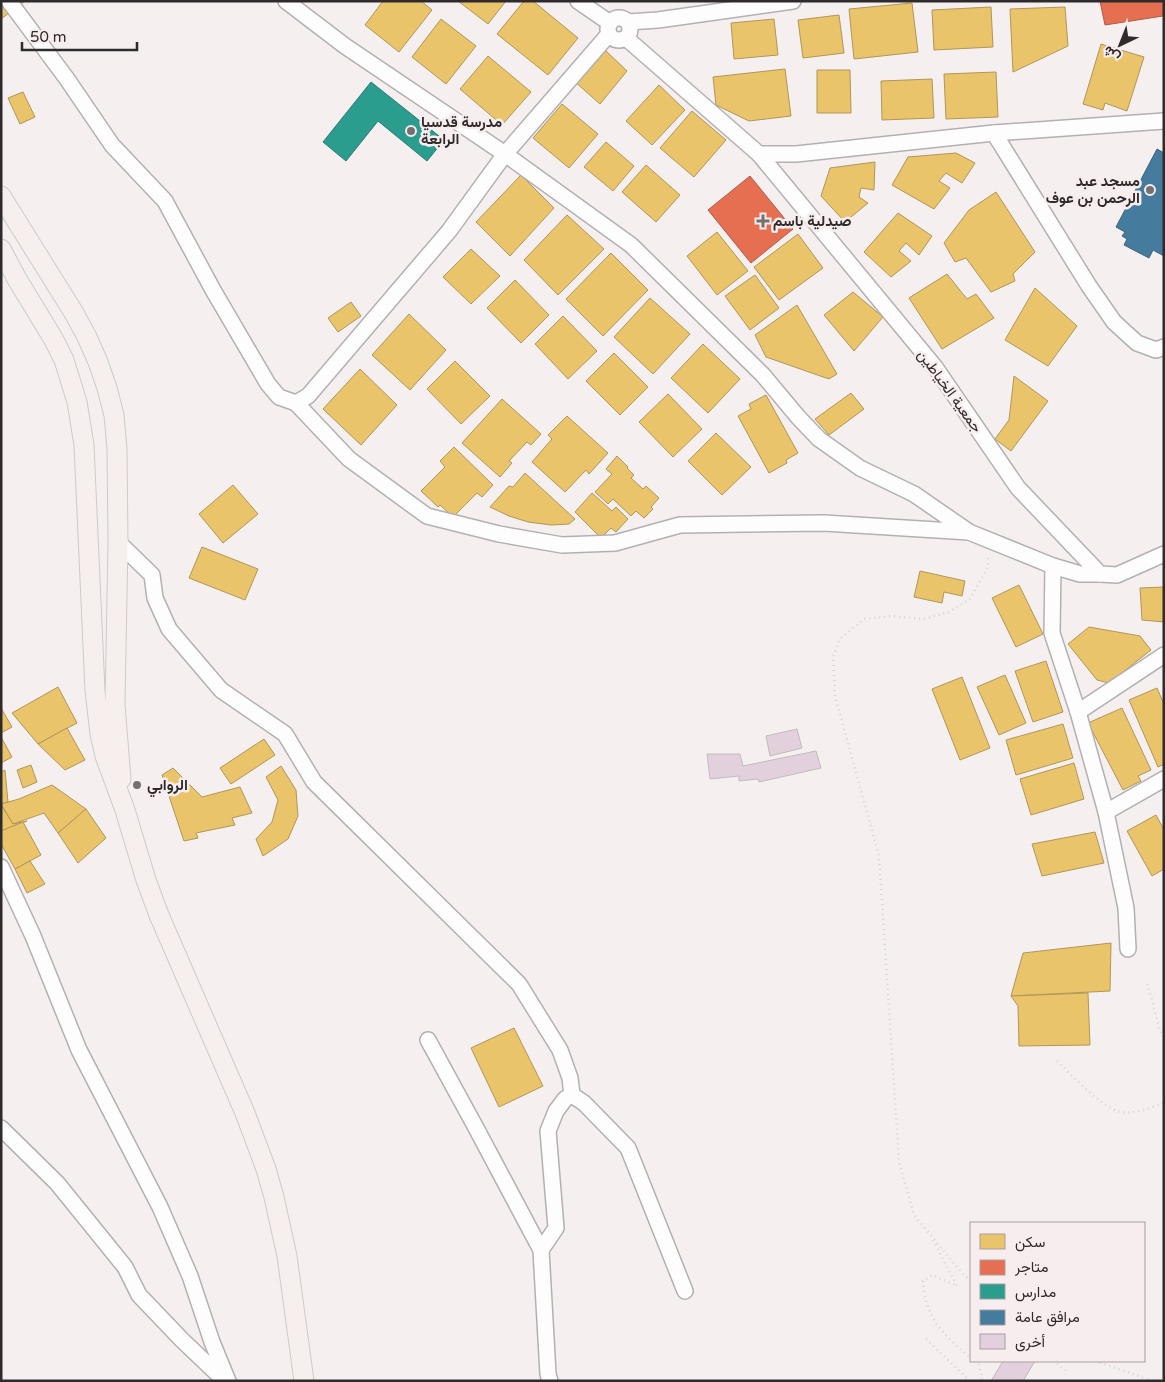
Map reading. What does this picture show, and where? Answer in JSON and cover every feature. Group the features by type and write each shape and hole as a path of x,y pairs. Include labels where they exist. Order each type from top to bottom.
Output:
{"main road":[{"path":"1,196 74,313 91,345 107,388 114,415 118,449 115,705 119,767 125,810 134,846 159,915 245,1113 266,1169 287,1256 304,1381"},
{"path":"1,250 54,340 64,360 78,402 84,445 95,691 100,734 105,756 125,810"}],"street":[{"path":"9,1 67,79 112,145 165,201 213,290 268,384 279,397 296,403 349,459 427,516 499,534 562,545 615,542 680,525 824,523 969,532"},
{"path":"286,1 345,46 505,154 631,245 763,375 798,418 819,439 860,468 914,494 969,532 1053,566 1080,574 1117,575 1164,554"},
{"path":"578,1 610,28 614,38 620,40 626,38 630,31 628,22"},
{"path":"296,403 308,396 448,231 505,154 610,28 615,18 622,18 628,22 658,20 793,1"},
{"name":"جمعية الخياطين","path":"626,38 758,154 935,367 1018,488 1100,574"},
{"path":"758,154 796,154 994,133 1164,121"},
{"path":"994,133 1089,286 1114,322 1136,344 1156,350 1164,347"},
{"path":"118,542 152,575 155,598 169,629 221,690 285,734 314,782 519,984 560,1050 570,1078 572,1095 584,1103 628,1148 685,1291"},
{"path":"1053,566 1052,633 1078,712 1106,812 1126,908 1128,949"},
{"path":"1078,712 1164,655"},
{"path":"1106,812 1164,779"},
{"path":"1,867 33,936 79,1050 160,1207 190,1276 226,1381"},
{"path":"428,1040 541,1250 548,1374 550,1381"},
{"path":"541,1250 556,1228 548,1131 556,1110 564,1099 572,1095"},
{"path":"1,1128 57,1182 125,1266 139,1295 182,1340 226,1381"}],"path":[{"path":"970,1280 914,1215 899,1162 879,856 835,696 833,657 840,639 864,619 892,616 924,619 949,612 970,599 988,567 989,540"},
{"path":"1147,984 1160,1032 1164,1037"},
{"path":"1057,1061 1099,1100 1118,1112 1143,1111 1164,1101"},
{"path":"930,1235 957,1286 932,1275 923,1281 926,1302 934,1320 946,1336 970,1357"},
{"path":"926,1339 970,1381"},
{"path":"976,1362 979,1364 982,1378 980,1381"},
{"path":"1054,1362 1069,1373"},
{"path":"1098,1362 1153,1381"}],"building: سكن":[{"path":"1,1 25,1 1,19"},
{"path":"383,1 421,1 432,10 399,52 365,25"},
{"path":"458,1 506,1 488,24"},
{"path":"524,1 533,1 578,38 548,75 497,34"},
{"path":"912,3 918,52 854,59 849,9"},
{"path":"991,7 993,47 934,50 932,10"},
{"path":"1065,7 1068,46 1013,72 1010,9"},
{"path":"839,15 844,53 803,58 798,20"},
{"path":"441,19 476,46 446,84 412,57"},
{"path":"774,19 778,55 734,59 731,23"},
{"path":"1101,44 1144,57 1127,111 1105,103 1103,110 1083,104"},
{"path":"604,49 627,71 600,104 574,81"},
{"path":"488,56 531,92 502,125 460,89"},
{"path":"785,69 791,116 749,121 716,105 713,77"},
{"path":"817,70 850,70 851,113 817,113"},
{"path":"996,72 998,117 946,119 944,74"},
{"path":"932,79 934,118 882,120 881,81"},
{"path":"659,85 685,110 652,145 626,121"},
{"path":"23,92 35,117 20,124 8,98"},
{"path":"562,104 598,134 569,168 533,138"},
{"path":"692,111 726,140 694,177 660,148"},
{"path":"606,142 634,166 613,191 584,167"},
{"path":"956,153 975,163 962,183 946,173 939,181 950,188 934,209 892,185 908,157"},
{"path":"875,162 874,190 861,188 859,197 868,203 845,222 821,196 830,168"},
{"path":"646,165 680,195 656,222 622,192"},
{"path":"521,175 554,208 510,256 476,222"},
{"path":"996,192 1035,252 1013,274 1015,281 991,292 966,258 955,262 944,243 969,210"},
{"path":"898,213 932,236 919,255 906,243 899,251 911,261 891,277 864,252"},
{"path":"567,215 604,249 558,295 524,260"},
{"path":"717,232 748,271 717,295 687,256"},
{"path":"798,234 823,268 779,300 754,267"},
{"path":"471,249 500,276 471,304 443,277"},
{"path":"611,253 648,290 603,336 566,299"},
{"path":"947,274 967,299 976,294 994,318 942,349 909,298"},
{"path":"755,275 779,308 750,330 725,296"},
{"path":"515,280 549,315 521,343 487,308"},
{"path":"1035,288 1077,326 1048,366 1005,340"},
{"path":"853,292 883,317 854,351 824,315"},
{"path":"650,298 690,334 653,374 614,337"},
{"path":"351,302 361,316 338,332 328,318"},
{"path":"797,305 837,374 829,379 766,357 755,335"},
{"path":"409,314 446,350 410,390 372,355"},
{"path":"563,316 597,351 568,379 535,344"},
{"path":"703,344 740,379 708,413 671,378"},
{"path":"614,353 648,387 620,415 586,381"},
{"path":"455,361 490,396 461,424 427,389"},
{"path":"360,369 397,405 361,445 323,409"},
{"path":"1014,376 1048,401 1011,451 995,439 1009,420"},
{"path":"851,393 864,409 829,435 815,419"},
{"path":"668,394 702,429 673,457 639,422"},
{"path":"766,395 798,453 786,460 787,463 769,473 738,416 751,409 749,404"},
{"path":"502,399 541,434 531,445 527,442 509,461 512,463 500,477 462,443"},
{"path":"567,416 608,453 589,474 586,470 565,492 532,462 552,439 548,435"},
{"path":"716,433 751,467 722,495 688,461"},
{"path":"454,447 493,485 482,497 477,493 453,517 440,505 438,507 421,491 445,467 440,461"},
{"path":"617,456 634,475 631,478 643,489 646,486 659,498 651,507 653,509 644,518 636,511 631,516 613,499 608,504 595,492 612,474 606,469"},
{"path":"525,473 575,519 569,524 551,525 528,522 490,507 509,486 513,487"},
{"path":"233,485 258,514 223,543 199,514"},
{"path":"592,493 612,511 616,507 628,519 616,532 611,528 601,538 575,512"},
{"path":"202,547 258,569 245,600 189,578"},
{"path":"920,571 965,581 962,596 944,592 942,603 914,597"},
{"path":"1019,585 1043,634 1016,647 992,598"},
{"path":"1164,587 1164,622 1142,620 1140,588"},
{"path":"1089,627 1140,636 1151,650 1109,683 1097,680 1068,644"},
{"path":"1046,661 1063,712 1033,722 1015,671"},
{"path":"1005,675 1026,723 999,735 977,687"},
{"path":"962,677 990,748 960,760 932,689"},
{"path":"58,687 77,723 38,744 12,713"},
{"path":"1157,688 1164,704 1164,764 1158,767 1129,700"},
{"path":"1,708 12,727 1,733"},
{"path":"1122,708 1151,770 1138,776 1141,781 1123,790 1088,723"},
{"path":"1063,724 1073,758 1016,775 1006,740"},
{"path":"67,728 85,760 65,770 38,744"},
{"path":"1,737 12,757 1,763"},
{"path":"264,739 275,755 231,784 220,768"},
{"path":"1074,763 1084,799 1031,815 1020,779"},
{"path":"31,765 37,782 23,788 17,770"},
{"path":"281,766 296,790 298,816 288,839 263,856 256,839 272,822 278,800 266,777"},
{"path":"173,768 202,797 240,787 252,813 232,818 235,825 196,833 198,838 184,841 162,775"},
{"path":"5,770 8,802 1,804 1,772"},
{"path":"52,785 86,809 58,833 44,813 13,824 1,804 19,799"},
{"path":"1,805 13,824 27,821 1,831"},
{"path":"86,809 106,838 78,863 58,833"},
{"path":"1156,815 1164,830 1164,869 1152,876 1127,831"},
{"path":"23,822 41,855 15,869 1,844 1,831"},
{"path":"1095,832 1104,863 1042,876 1032,844"},
{"path":"30,861 45,884 27,893 15,869"},
{"path":"1111,943 1110,991 1011,996 1023,953"},
{"path":"1088,993 1090,1045 1019,1046 1018,1006 1011,996"},
{"path":"514,1028 543,1086 499,1107 471,1048"}],"building: متاجر":[{"path":"1100,1 1164,1 1163,16 1105,25"},
{"path":"750,176 793,229 751,263 708,210"}],"building: مدارس":[{"name":"مدرسة قدسيا الرابعة","path":"371,82 444,140 427,161 378,121 346,161 323,142"}],"building: مرافق عامة":[{"name":"مسجد عبد الرحمن بن عوف","path":"1157,149 1164,153 1164,256 1153,250 1149,258 1124,245 1127,239 1122,236 1125,232 1116,227"}],"building: أخرى":[{"path":"797,729 802,748 770,756 766,736"},
{"path":"816,751 821,768 759,782 758,779 739,781 739,776 710,779 707,754 740,754 743,766"},
{"path":"1002,1362 1034,1362 1023,1381 991,1381"}],"place":[{"name":"مدرسة قدسيا الرابعة","path":"411,131"},
{"name":"مسجد عبد الرحمن بن عوف","path":"1150,190"},
{"name":"صيدلية باسم","path":"763,221"},
{"name":"الروابي","path":"137,785"}]}
